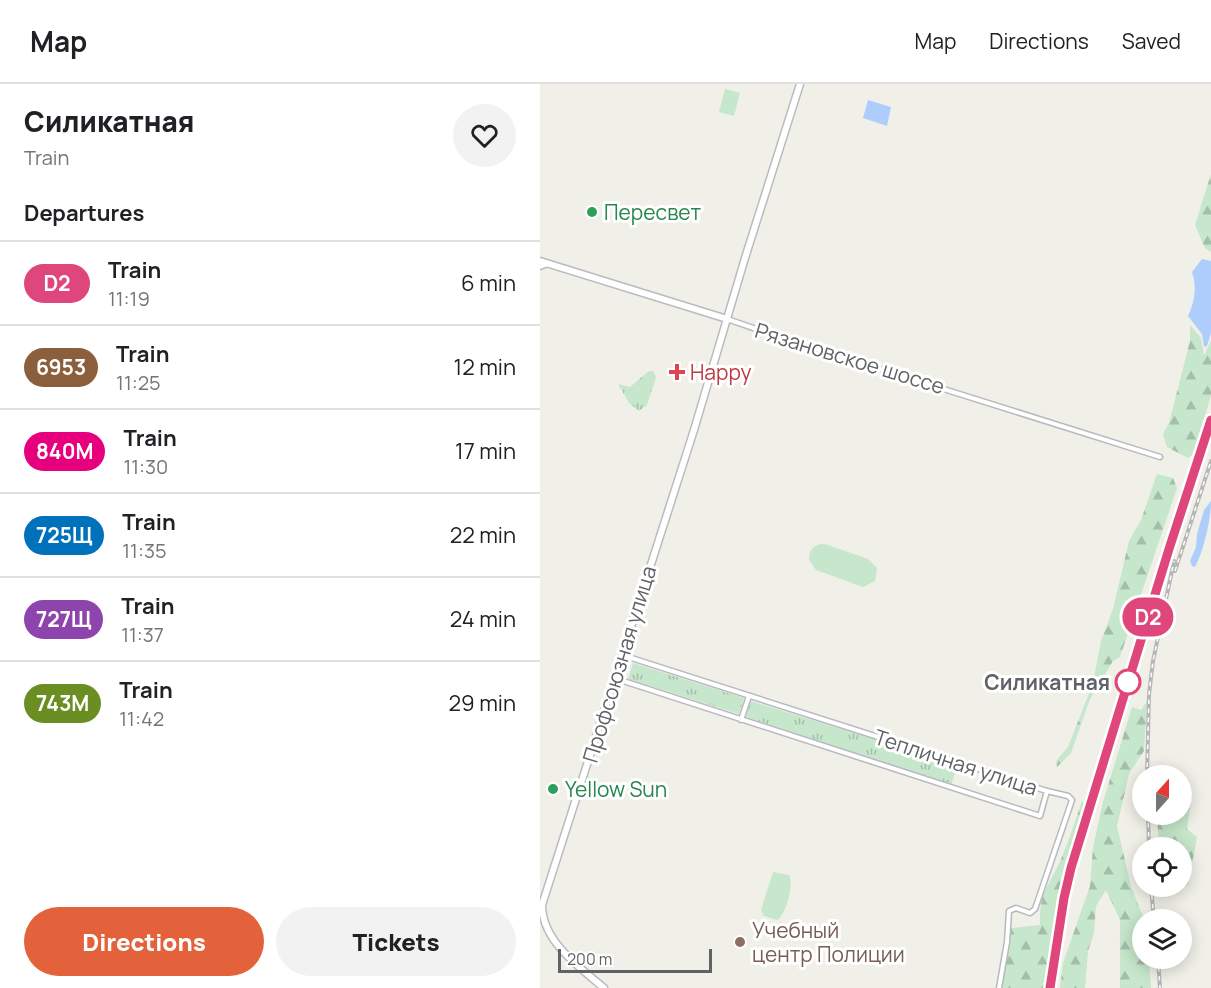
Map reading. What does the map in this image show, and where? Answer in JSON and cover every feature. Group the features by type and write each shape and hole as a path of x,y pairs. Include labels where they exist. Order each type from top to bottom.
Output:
{"main road":[{"name":"Профсоюзная улица","path":"604,988 568,956 542,924 542,905 694,430 800,84"},
{"name":"Рязановское шоссе","path":"540,261 727,319"}],"street":[{"path":"540,267 549,264"},
{"name":"Рязановское шоссе","path":"727,319 1160,457"},
{"name":"Тепличная улица","path":"614,678 1040,816 1047,791 621,655"},
{"path":"741,720 748,696"},
{"path":"999,988 1009,911 1016,908 1030,913 1035,909 1072,800 1068,796 1047,791"}],"green space":[{"path":"725,89 740,93 734,116 719,112"},
{"path":"1211,174 1211,252 1205,248 1195,225"},
{"path":"1190,325 1201,338 1204,356 1211,340 1211,396 1193,454 1188,458 1167,447 1163,434 1169,423 1190,341"},
{"path":"649,371 653,371 656,377 647,405 639,411 629,403 618,384 630,387"},
{"path":"1157,474 1173,478 1177,488 1120,657 1113,661 1090,699 1071,753 1057,767 1056,761 1068,747 1093,683 1101,641 1113,609 1129,541 1141,520"},
{"path":"825,544 868,559 877,568 875,581 863,587 816,570 809,560 811,550 815,546"},
{"path":"633,663 744,698 739,714 628,679"},
{"path":"751,701 958,765 951,785 746,717"},
{"path":"1147,701 1144,751 1135,765 1132,765 1117,826 1132,897 1135,897 1140,909 1132,909 1132,969 1150,969 1151,988 1120,988 1120,920 1106,890 1096,906 1094,933 1088,951 1085,988 1060,988 1063,963 1090,886 1093,847 1103,802 1132,707 1141,710"},
{"path":"1082,801 1085,803 1053,927 1044,988 1001,988 1011,928 1040,925 1041,904 1045,890 1061,859"},
{"path":"1158,825 1188,825 1187,829 1197,837 1192,864 1192,837 1158,837"},
{"path":"773,872 789,875 790,880 790,892 786,906 777,920 764,916 761,910"}],"water":[{"path":"868,100 891,107 887,126 863,118"},
{"path":"1202,259 1211,261 1211,333 1207,346 1204,347 1202,334 1188,316 1194,294 1192,272"},
{"path":"1211,501 1206,534 1195,567 1190,561 1196,547 1204,510"}],"railway":[{"path":"1050,988 1071,868 1211,420"},
{"path":"1175,571 1211,461"},
{"path":"1147,765 1149,694 1153,661 1174,561"},
{"path":"1148,825 1149,837"},
{"path":"1152,897 1153,909"},
{"path":"1159,969 1160,988"}],"train":[{"name":"D2","path":"1050,988 1071,868 1211,420"}],"place":[{"name":"Пересвет","path":"592,212"},
{"name":"Happy","path":"677,372"},
{"name":"Силикатная","path":"1128,682"},
{"name":"Yellow Sun","path":"553,789"},
{"name":"Учебный центр Полиции","path":"740,942"}]}
